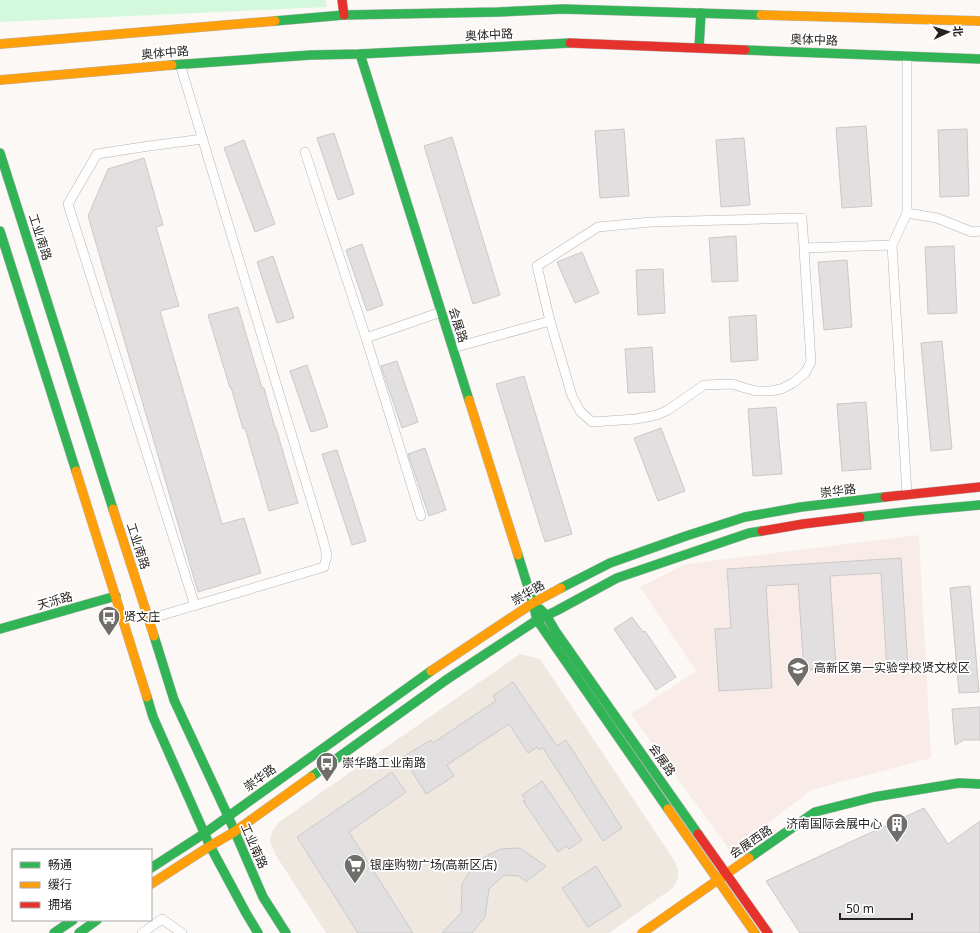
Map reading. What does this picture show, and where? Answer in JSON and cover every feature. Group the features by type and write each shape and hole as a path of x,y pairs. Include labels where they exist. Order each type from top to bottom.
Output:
{"main road":[{"path":"342,0 344,16"},
{"name":"奥体中路","path":"0,44 344,16 563,9 980,21"},
{"path":"699,48 701,13"},
{"name":"奥体中路","path":"0,80 180,64 311,55 360,54 563,43 980,59"},
{"name":"会展路","path":"360,54 442,312 537,620 755,933"},
{"name":"工业南路","path":"0,152 174,700 264,897 286,933"},
{"path":"0,231 153,717 210,846 246,914 258,933"},
{"name":"崇华路","path":"152,867 205,833 437,666 533,603 610,563 745,517 801,507 980,487"},
{"path":"152,883 234,832 446,680 537,620 617,578 749,533 811,523 980,504"},
{"name":"天泺路","path":"0,629 116,596"},
{"name":"会展路","path":"533,603 546,615 556,632 768,933"},
{"name":"会展西路","path":"642,933 815,812 874,797 959,783 980,784"},
{"path":"54,933 72,921"},
{"path":"78,933 96,921"}],"street":[{"path":"907,56 907,213 892,245 907,494"},
{"path":"148,619 324,567 327,555 316,513 180,64"},
{"path":"195,606 68,204 97,154 203,139"},
{"path":"305,152 366,338 421,516"},
{"path":"907,213 937,218 972,232 980,231"},
{"path":"802,218 804,248 811,362 805,373 793,383 781,389 770,391 756,391 732,384 704,385 668,410 657,415 636,419 592,422 580,411 572,396 550,321 537,266 598,228 651,222 802,218"},
{"path":"804,248 892,245"},
{"path":"366,338 442,312"},
{"path":"453,348 550,321"},
{"path":"142,933 162,919 182,933"}],"shaded area":[{"name":"高新区第一实验学校贤文校区","path":"919,535 931,758 811,790 731,852 631,714 696,671 640,587 686,564"},
{"path":"520,654 540,659 674,860 678,869 678,878 673,888 609,933 326,933 275,854 270,841 272,831 279,822"}],"green space":[{"path":"0,0 325,0 327,7 0,22"}],"building":[{"path":"866,126 872,206 842,208 836,128"},
{"path":"624,129 629,196 600,198 595,131"},
{"path":"967,129 969,196 940,197 938,130"},
{"path":"334,133 354,194 338,200 317,138"},
{"path":"452,137 500,295 473,304 424,146"},
{"path":"744,138 750,205 721,207 716,140"},
{"path":"244,140 275,224 255,232 224,148"},
{"path":"144,158 163,225 156,227 179,306 160,311 222,524 244,518 261,573 198,592 88,216 108,169"},
{"path":"736,236 738,281 712,282 709,238"},
{"path":"362,244 383,305 367,311 346,250"},
{"path":"954,246 957,313 928,314 925,247"},
{"path":"582,252 599,293 575,303 557,262"},
{"path":"273,256 294,318 277,323 257,262"},
{"path":"847,260 852,327 824,330 818,262"},
{"path":"663,269 665,313 638,315 636,270"},
{"path":"238,307 298,503 269,511 245,428 243,429 208,315"},
{"path":"756,315 758,360 731,362 729,317"},
{"path":"942,341 952,449 931,451 921,343"},
{"path":"652,347 655,392 628,393 625,349"},
{"path":"397,361 418,422 402,428 381,366"},
{"path":"307,365 328,427 311,432 290,371"},
{"path":"524,376 572,534 545,542 496,384"},
{"path":"866,402 871,469 842,471 837,404"},
{"path":"776,407 782,474 753,476 748,409"},
{"path":"661,428 685,491 658,501 634,438"},
{"path":"425,448 446,510 429,516 408,454"},
{"path":"337,450 366,541 352,545 322,454"},
{"path":"901,558 908,668 887,669 881,573 830,576 836,668 804,670 798,584 766,586 772,688 719,691 715,629 731,628 727,569"},
{"path":"970,586 979,692 959,693 950,588"},
{"path":"632,617 643,632 645,631 676,677 656,690 614,629"},
{"path":"513,682 557,746 566,740 622,828 603,841 543,748 539,750 537,747 528,753 509,724 447,765 454,776 426,794 403,757 431,740 433,743 496,701 493,696"},
{"path":"980,707 980,740 964,740 955,745 952,709"},
{"name":"银座购物广场(高新区店)","path":"392,772 406,792 349,832 413,933 358,933 297,837"},
{"path":"542,781 582,840 569,849 566,846 558,852 523,801 526,800 522,795"},
{"name":"济南国际会展中心","path":"924,808 948,844 980,821 980,933 800,933 766,881"},
{"path":"520,848 546,866 526,882 519,876 504,875 489,889 485,917 472,933 442,933 461,913 462,884 476,862 500,849"},
{"path":"596,866 621,906 588,927 562,888"}],"traffic: fast":[{"path":"275,21 344,15 498,12 563,9 761,15"},
{"path":"699,48 701,13"},
{"path":"172,65 311,55 360,54 570,43"},
{"path":"745,50 980,59"},
{"path":"360,54 469,400"},
{"path":"0,153 113,509"},
{"path":"0,231 76,471"},
{"path":"561,588 610,563 745,517 801,507 885,497"},
{"path":"860,517 980,505"},
{"path":"311,777 446,680 537,620 617,578 749,533 762,531"},
{"path":"518,555 537,620 668,809"},
{"path":"0,629 116,596"},
{"path":"540,609 546,615 556,632 698,834"},
{"path":"154,636 174,700 228,816 263,897 286,933"},
{"path":"152,867 205,833 431,671"},
{"path":"147,697 153,717 210,846 258,933"},
{"path":"749,858 815,812 874,797 959,783 980,784"},
{"path":"54,933 72,921"},
{"path":"79,933 96,921"}],"traffic: slow":[{"path":"761,15 980,21"},
{"path":"0,44 275,21"},
{"path":"0,80 172,65"},
{"path":"469,400 518,555"},
{"path":"76,471 147,697"},
{"path":"113,509 154,636"},
{"path":"431,671 533,603 561,588"},
{"path":"152,883 234,832 311,777"},
{"path":"668,809 755,933"},
{"path":"642,933 749,858"}],"traffic: jam":[{"path":"342,0 344,15"},
{"path":"570,43 745,50"},
{"path":"885,497 980,487"},
{"path":"762,531 860,517"},
{"path":"698,834 768,933"}],"place":[{"name":"贤文庄","path":"109,636"},
{"name":"高新区第一实验学校贤文校区","path":"798,688"},
{"name":"崇华路工业南路","path":"327,782"},
{"name":"济南国际会展中心","path":"897,844"},
{"name":"银座购物广场(高新区店)","path":"355,884"}]}
